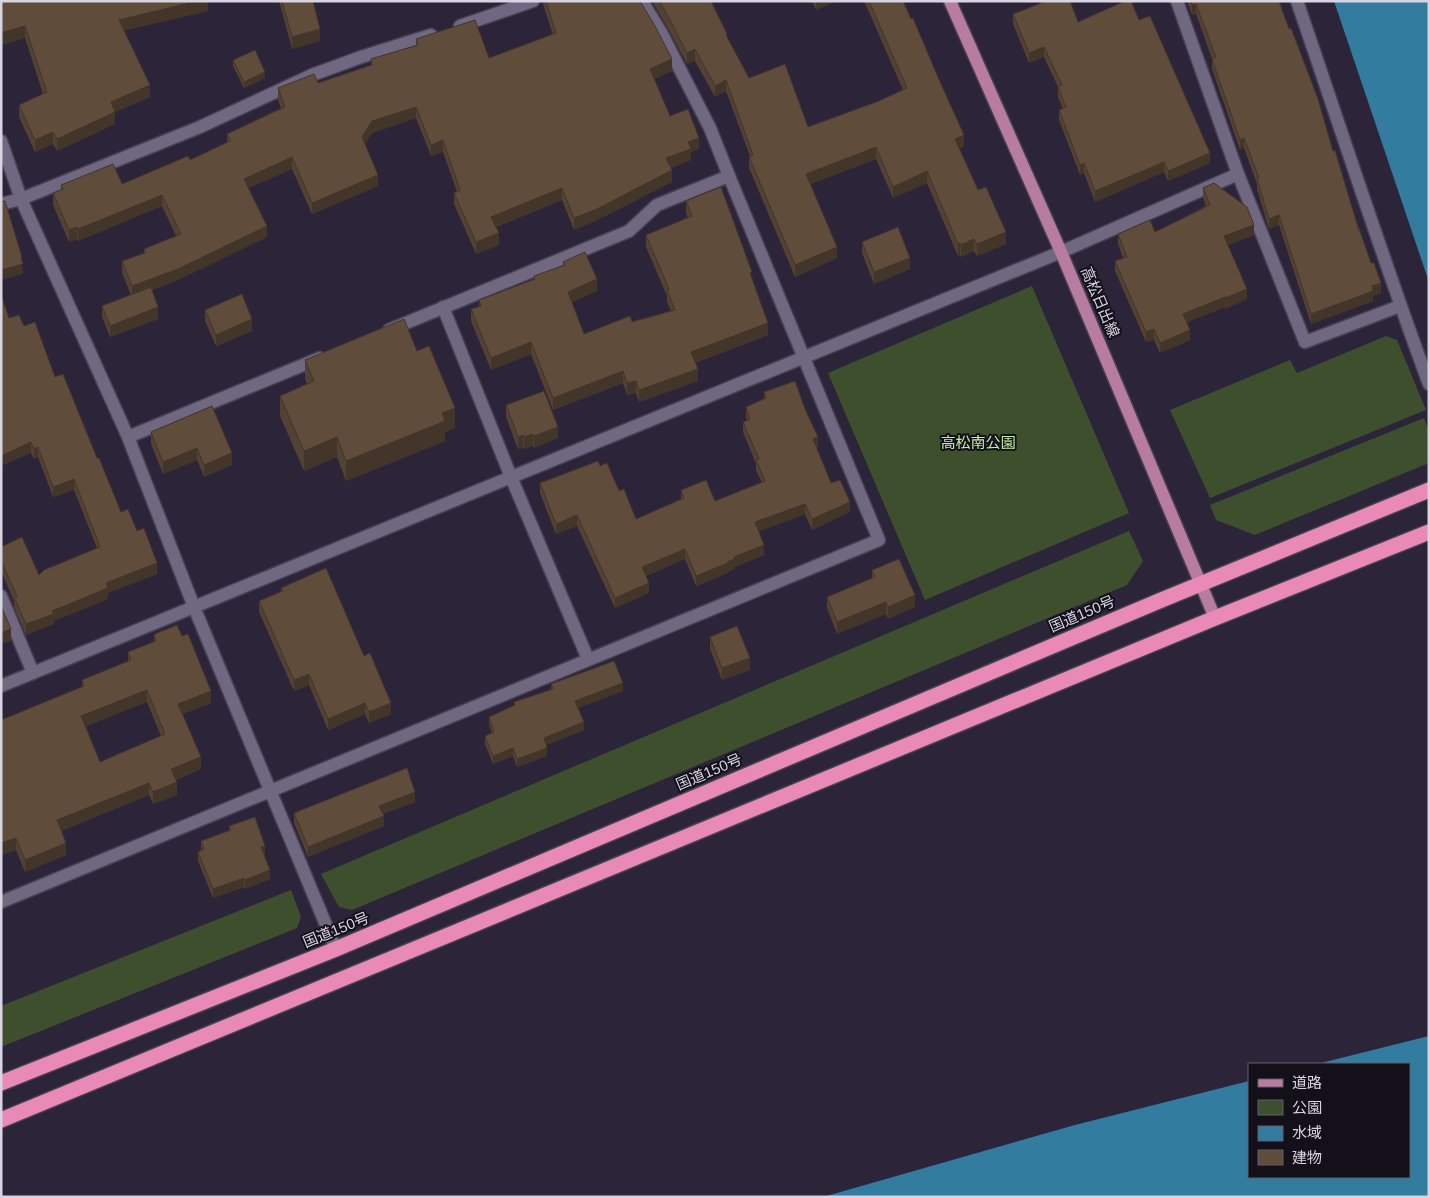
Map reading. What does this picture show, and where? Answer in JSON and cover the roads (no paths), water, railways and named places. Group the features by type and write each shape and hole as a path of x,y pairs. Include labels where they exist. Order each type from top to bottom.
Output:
{"highway":[{"name":"国道150号","path":"1,1083 336,949 1201,583 1429,490"},
{"path":"1,1120 1216,618 1429,532"}],"main road":[{"name":"高松日出線","path":"950,1 1061,252 1216,618"}],"street":[{"path":"1,204 21,199 200,127 312,75 360,57 446,31 533,1"},
{"path":"1,902 879,540 710,128 662,34 642,1"},
{"path":"1177,1 1238,174 1305,342 1400,306"},
{"path":"1297,1 1400,306 1429,384"},
{"path":"1,141 21,199 128,437 194,607 336,949"},
{"path":"1,686 1061,252 1238,174"},
{"path":"380,333 629,231 657,205 729,176"},
{"path":"443,308 511,477 588,659"},
{"path":"128,437 335,352"},
{"path":"1,596 33,673"}],"water":[{"path":"1334,1 1429,1 1429,282"},
{"path":"1429,1036 1429,1197 823,1197 1075,1125 1248,1081 1248,1178 1410,1178 1410,1063 1321,1063"}],"park label":[{"name":"高松南公園","path":"978,443"}]}
